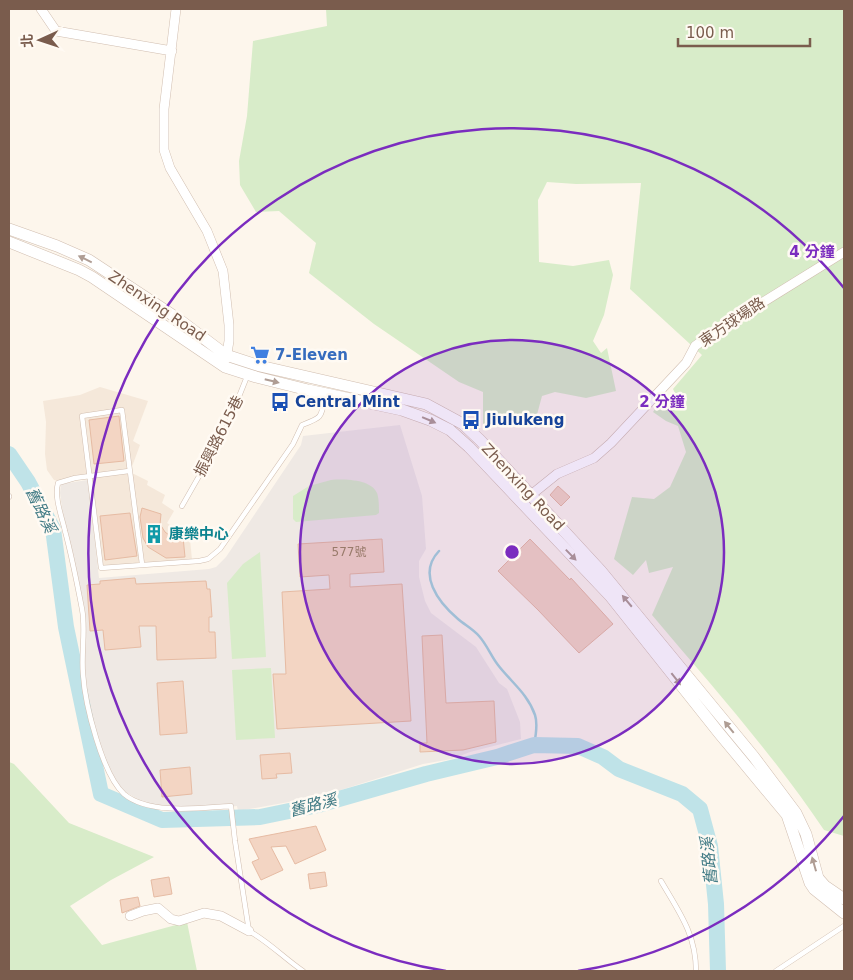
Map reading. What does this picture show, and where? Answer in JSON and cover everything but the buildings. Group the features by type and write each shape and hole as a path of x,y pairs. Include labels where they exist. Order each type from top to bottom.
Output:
{"street":[{"path":"41,9 56,31 172,51"},
{"path":"176,9 164,109 164,150 170,168 207,231 223,271 229,324 229,341 225,367"},
{"name":"Zhenxing Road","path":"9,229 57,246 88,260 177,318 226,355 249,369 326,394 402,410 430,420 450,430 601,571 775,784 796,813 803,827 818,878 825,886 844,899"},
{"name":"Zhenxing Road","path":"9,242 92,277 225,367 328,381 426,404 448,414 463,424 480,440 526,499 611,597 787,815 810,884 814,890 844,913"},
{"name":"東方球場路","path":"526,499 557,474 594,458 600,453 686,363 695,346 844,252"},
{"path":"130,916 158,908 171,919 179,921 204,913 220,916 249,931"}],"lane":[{"name":"振興路615巷","path":"182,506 226,429 249,369"},
{"path":"142,564 122,410 82,416 101,568 199,561 214,555 293,444 302,425 317,421 322,414 328,381"},
{"path":"130,471 58,483 57,489 82,613 83,674 88,708 107,766 117,787 126,795 151,806 186,808 231,806 249,931 266,941 303,971"},
{"path":"661,881 692,938 696,954 696,971"},
{"path":"776,971 844,926"}],"shaded area":[{"path":"100,387 148,401 133,441 140,445 130,472 148,481 147,485 165,495 162,503 174,511 167,523 190,539 192,560 103,568 92,475 58,481 54,480 47,470 45,454 46,422 43,401 80,395"},
{"path":"400,425 422,496 426,549 419,561 419,577 425,601 431,613 476,647 499,683 507,689 520,722 521,739 470,752 452,759 423,764 322,796 238,811 237,806 168,811 141,801 122,790 112,777 99,745 83,679 83,627 63,516 60,493 61,484 88,480 99,578 209,569 216,567 226,557 301,445 303,436"}],"green space":[{"path":"326,9 844,9 844,836 824,830 763,747 652,615 673,567 649,573 646,560 633,575 614,559 632,497 654,499 670,487 686,452 678,426 666,421 653,412 662,399 672,403 678,399 673,389 702,355 630,289 641,183 576,184 547,182 538,200 539,262 573,266 609,260 613,275 604,315 593,341 601,353 607,348 616,391 586,398 555,392 542,396 535,422 483,428 483,392 459,382 374,324 309,273 316,243 279,211 256,212 240,185 239,161 247,116 253,41 327,26"},
{"path":"331,480 363,482 374,488 379,500 379,513 376,515 296,522 293,519 293,496 309,486"},
{"path":"260,552 266,657 232,659 227,583 243,564"},
{"path":"271,668 275,738 236,740 232,670"},
{"path":"9,762 14,764 69,823 154,857 111,880 70,906 102,945 187,922 197,971 9,971"}],"waterway":[{"name":"舊路溪","path":"9,454 28,482 53,529 66,627 101,794 162,820 260,817 318,805 426,774 497,757 534,745 578,746 603,757 619,769 682,794 700,809 710,846 716,904 718,971"},
{"path":"439,551 430,569 430,578 437,596 451,612 479,636 498,665 528,701 535,715 536,722 534,745"}],"place":[{"name":"7-Eleven","path":"260,355"},
{"name":"Central Mint","path":"280,402"},
{"name":"Jiulukeng","path":"471,420"},
{"name":"康樂中心","path":"154,534"}]}
